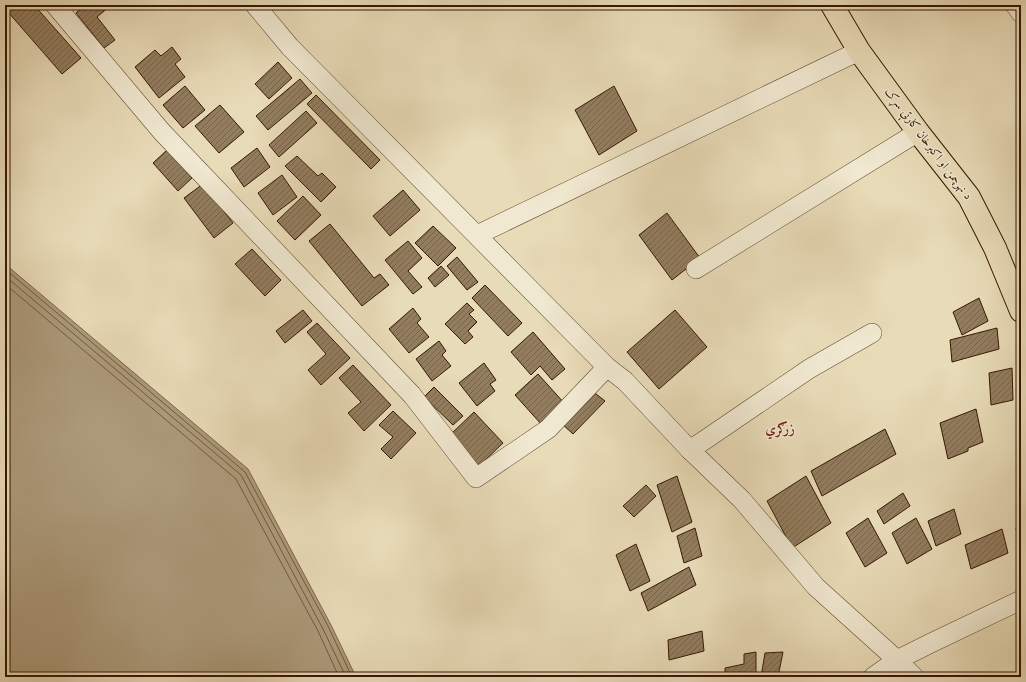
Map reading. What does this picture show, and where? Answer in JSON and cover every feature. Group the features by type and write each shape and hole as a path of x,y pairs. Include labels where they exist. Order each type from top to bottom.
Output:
{"main road":[{"name":"د نهرچمن او اکبرخان کارتې سړک","path":"832,5 859,51 918,132 969,197 995,248 1021,311"}],"street":[{"path":"55,5 162,132 412,395 476,478 548,429 607,367"},
{"path":"256,5 290,48 607,367 625,381 690,450 742,500 816,587 914,677"},
{"path":"1015,5 1021,13"},
{"path":"477,235 859,51"},
{"path":"696,270 918,132"},
{"path":"690,450 809,369 872,333"},
{"path":"873,677 897,660 1021,600"}],"water":[{"path":"5,264 248,469 331,625 356,677 5,677"}],"building":[{"path":"16,5 34,5 81,58 62,74 8,12"},
{"path":"86,5 110,6 97,17 115,40 104,48 76,13"},
{"path":"172,47 181,59 175,64 185,77 159,98 135,67 155,50 161,56"},
{"path":"278,62 292,78 269,99 255,84"},
{"path":"300,79 312,93 268,130 256,116"},
{"path":"185,86 205,110 183,128 163,105"},
{"path":"614,86 637,131 599,155 575,110"},
{"path":"316,95 380,160 371,169 307,104"},
{"path":"220,105 244,132 219,153 195,126"},
{"path":"306,111 317,123 279,157 269,145"},
{"path":"257,148 270,167 244,187 231,168"},
{"path":"167,150 192,178 178,191 153,163"},
{"path":"297,156 318,176 322,173 336,187 321,202 285,166"},
{"path":"282,175 297,197 273,215 258,193"},
{"path":"203,184 233,223 214,238 184,198"},
{"path":"403,190 420,210 390,236 373,216"},
{"path":"303,196 321,215 295,240 277,221"},
{"path":"667,213 700,258 672,280 639,235"},
{"path":"330,224 374,278 380,274 389,285 362,306 309,241"},
{"path":"433,226 456,248 438,266 415,243"},
{"path":"408,241 422,258 408,271 422,287 413,294 385,260"},
{"path":"252,249 281,280 265,296 235,264"},
{"path":"457,257 478,282 467,290 447,266"},
{"path":"441,266 449,275 435,287 428,278"},
{"path":"485,285 522,323 508,336 472,298"},
{"path":"979,298 988,321 962,335 953,312"},
{"path":"467,303 474,310 469,314 477,322 468,331 473,337 465,344 445,324"},
{"path":"413,308 421,319 417,323 429,337 409,353 389,329"},
{"path":"303,310 312,321 285,343 276,331"},
{"path":"675,310 707,347 659,389 627,352"},
{"path":"317,323 350,358 321,385 308,370 326,354 307,332"},
{"path":"997,328 999,349 952,362 950,340"},
{"path":"533,332 565,369 552,380 540,366 531,375 511,352"},
{"path":"439,341 446,351 442,355 451,366 432,381 416,359"},
{"path":"484,363 496,380 490,384 495,391 477,406 459,383"},
{"path":"353,365 391,405 364,431 348,413 361,402 339,378"},
{"path":"1012,368 1013,400 991,405 989,373"},
{"path":"538,374 565,404 542,425 515,395"},
{"path":"434,387 463,416 453,425 424,397"},
{"path":"591,390 605,401 573,434 560,422"},
{"path":"976,409 983,442 968,448 968,451 948,459 940,423"},
{"path":"393,411 416,433 391,459 381,449 393,437 379,425"},
{"path":"474,412 503,443 479,466 450,435"},
{"path":"885,429 896,454 822,496 811,471"},
{"path":"677,476 692,522 672,532 657,485"},
{"path":"806,476 831,523 792,548 767,501"},
{"path":"646,485 656,496 634,517 623,506"},
{"path":"903,493 910,506 884,524 877,511"},
{"path":"954,509 961,534 936,546 928,521"},
{"path":"868,518 887,553 865,567 846,533"},
{"path":"916,518 932,549 907,564 892,533"},
{"path":"1021,526 1021,556 1016,528"},
{"path":"695,528 702,556 684,563 677,536"},
{"path":"1002,529 1008,553 971,569 965,545"},
{"path":"636,544 650,581 630,591 616,555"},
{"path":"689,567 696,585 648,611 641,593"},
{"path":"702,631 704,651 669,660 668,640"},
{"path":"756,652 756,677 725,677 725,668 744,664 744,654"},
{"path":"783,652 778,677 761,677 765,653"}],"district":[{"name":"زرګري","path":"780,429"}]}
